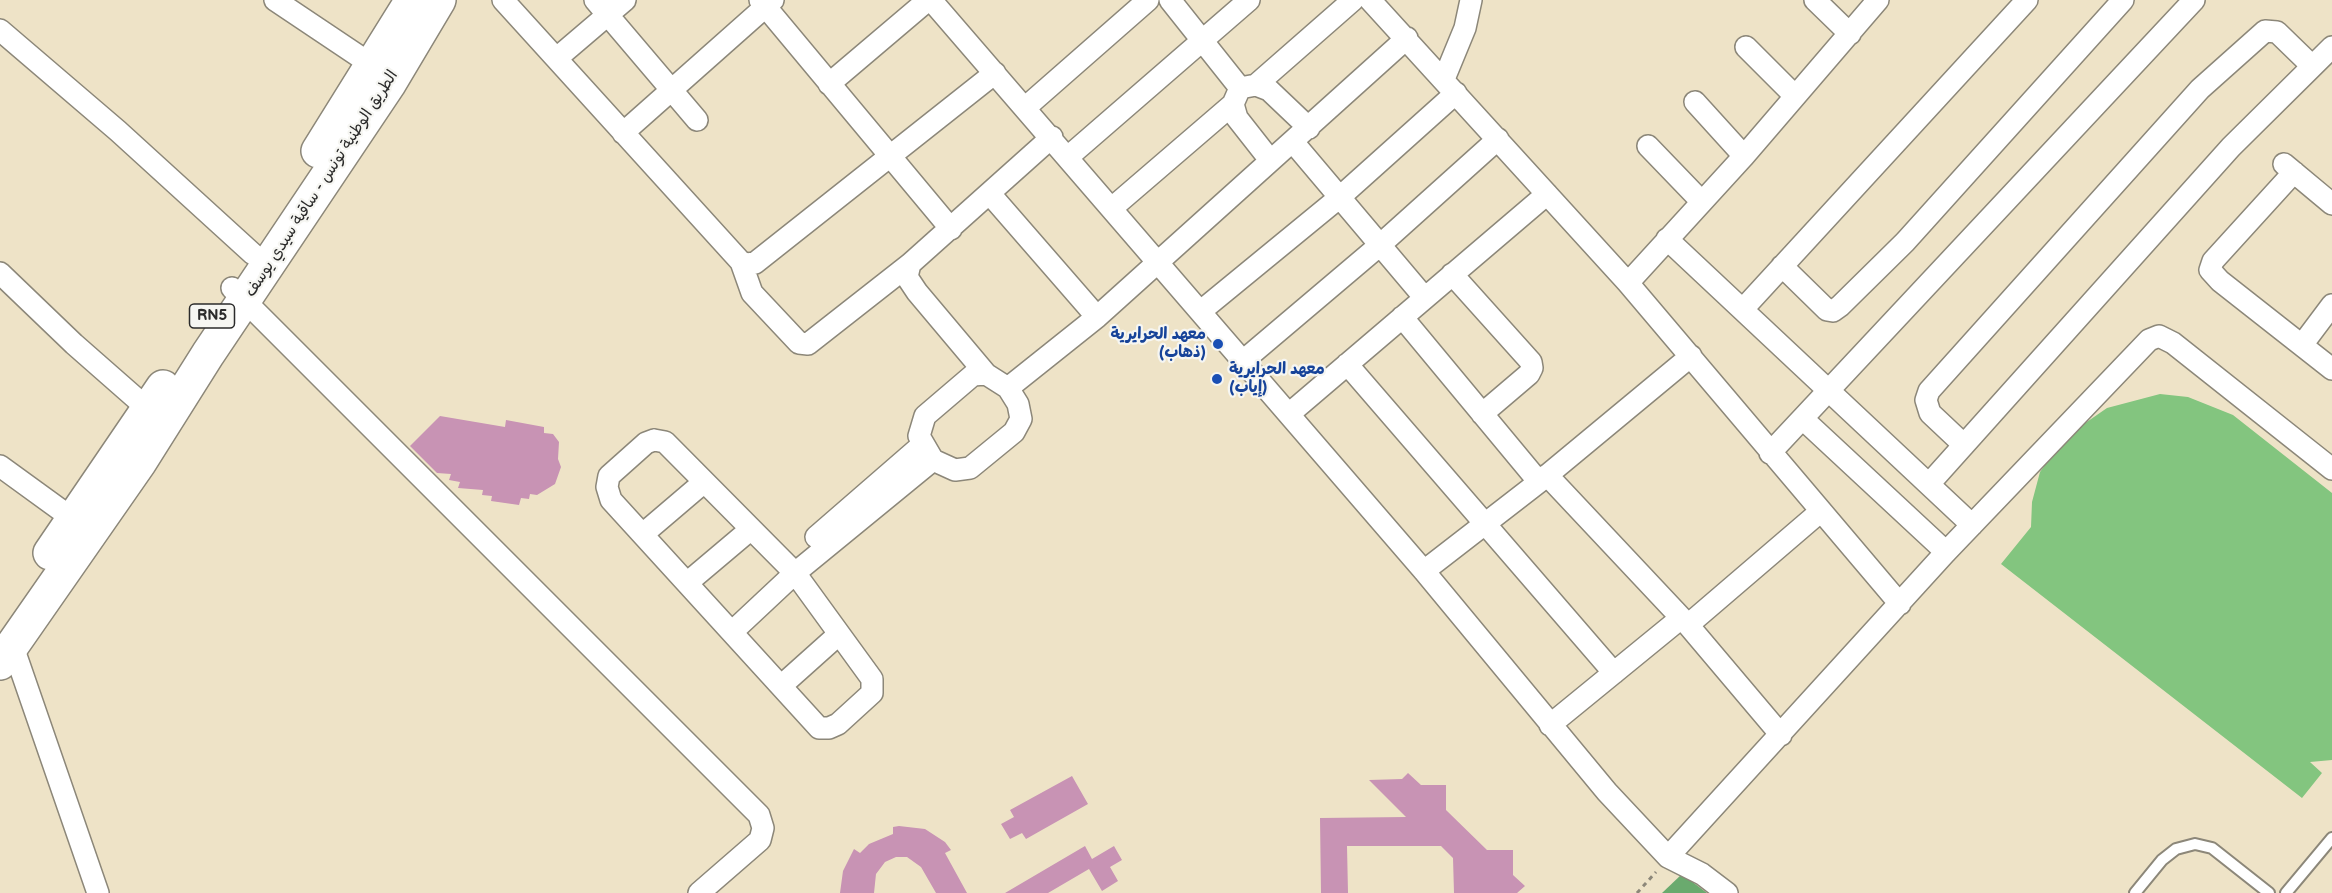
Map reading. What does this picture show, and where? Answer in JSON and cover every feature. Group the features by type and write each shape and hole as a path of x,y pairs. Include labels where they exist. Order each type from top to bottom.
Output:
{"highway":[{"name":"الطريق الوطنية تونس - ساقية سيدي يوسف","path":"4,644 134,471 239,294 253,254 412,0"},
{"name":"الطريق الوطنية تونس - ساقية سيدي يوسف","path":"4,644 73,519 148,409 239,294 389,84 439,0"}],"street":[{"path":"275,0 372,65"},
{"path":"503,0 741,262 752,293 799,343 808,344 910,264 1052,137"},
{"path":"557,58 602,7 625,0"},
{"path":"829,84 930,0 1026,107 1201,311 1424,572 1607,792 1668,857 1701,874 1726,893"},
{"path":"1026,107 1148,0"},
{"path":"1170,0 1243,92"},
{"path":"1068,157 1249,0"},
{"path":"1112,208 1243,92 1353,0"},
{"path":"1370,0 1628,283 1900,604"},
{"path":"1201,311 1340,196 1450,86 1471,0"},
{"path":"1815,0 1850,34"},
{"path":"1628,283 1744,156 1878,0"},
{"path":"1743,309 2027,0"},
{"path":"1782,266 1827,310 1833,311 1840,306 1905,242 2123,0"},
{"path":"1770,453 1804,420 1829,389 2194,0"},
{"path":"623,133 766,2 829,84 951,229"},
{"path":"602,7 697,120"},
{"path":"0,30 118,131 253,254"},
{"path":"1964,445 1930,413 1926,400 1929,391 2192,98 2265,31 2277,32 2311,65"},
{"path":"1008,388 1096,317 1407,38"},
{"path":"1746,47 1795,96"},
{"path":"1929,484 2231,147 2311,65 2332,47"},
{"path":"741,262 755,263 995,73"},
{"path":"1243,92 1269,90 1340,196 1424,297"},
{"path":"1243,92 1237,118 1270,160"},
{"path":"1695,102 1744,156"},
{"path":"1243,361 1380,245 1498,139"},
{"path":"1648,146 1701,201"},
{"path":"2332,204 2289,168 2213,261 2210,270 2220,281 2332,369"},
{"path":"990,194 1096,317"},
{"path":"1289,414 1547,194"},
{"path":"1667,239 1972,525"},
{"path":"910,264 907,277 917,292 986,374 1008,388 1018,404 1022,419 1014,432 970,468 955,470 928,452 919,436 925,417 973,375 986,374"},
{"path":"0,273 74,344 148,409"},
{"path":"1452,274 1531,362 1532,368 1529,374 1482,414"},
{"path":"239,294 759,815 763,828 760,840 699,893"},
{"path":"2302,345 2332,305"},
{"path":"1402,317 1482,414 1543,479 1685,621 1781,735"},
{"path":"1668,857 1946,552 2146,342 2159,336 2173,343 2332,468"},
{"path":"1424,572 1543,479 1690,356"},
{"path":"1347,364 1614,673"},
{"path":"1804,420 1946,552"},
{"path":"664,442 751,529 790,568 872,679 872,693 838,724 829,728 819,728 611,500 607,487 609,476 646,443 664,442"},
{"path":"732,632 790,568 928,452"},
{"path":"0,466 73,519"},
{"path":"643,534 705,482"},
{"path":"1550,725 1614,673 1685,621 1821,511"},
{"path":"687,583 751,529"},
{"path":"781,686 838,635"},
{"path":"4,644 98,893"}],"lane":[{"path":"2286,893 2332,838"},
{"path":"2135,893 2162,860 2176,849 2195,844 2212,848 2270,893"}],"path":[{"path":"1637,893 1668,857"}],"green space":[{"path":"2160,394 2188,397 2233,415 2332,493 2332,760 2310,762 2322,773 2302,798 2001,564 2031,527 2032,502 2040,472 2065,437 2107,408"},
{"path":"1682,874 1707,893 1662,893"}],"building":[{"path":"440,416 505,427 506,420 544,427 544,433 553,434 559,442 558,459 561,467 555,484 537,495 530,494 529,499 521,498 519,505 491,501 492,496 482,495 483,490 458,488 460,482 449,480 451,474 437,473 410,446"},
{"path":"1408,773 1421,785 1446,785 1446,810 1487,850 1513,850 1513,875 1525,886 1517,893 1454,893 1453,858 1441,846 1347,846 1348,893 1321,893 1320,818 1406,817 1369,780 1402,779"},
{"path":"1072,776 1088,804 1026,839 1022,833 1010,839 1001,824 1014,817 1010,810"},
{"path":"893,827 925,829 945,842 951,850 945,853 967,893 936,893 921,867 907,857 896,857 885,862 876,874 874,893 840,893 843,871 854,849 860,853 869,844 893,834"},
{"path":"1085,846 1092,859 1114,846 1122,860 1110,867 1118,881 1102,891 1089,869 1048,893 1005,893"}],"place":[{"name":"معهد الحرايرية (ذهاب)","path":"1218,344"},
{"name":"معهد الحرايرية (إياب)","path":"1217,379"}]}
